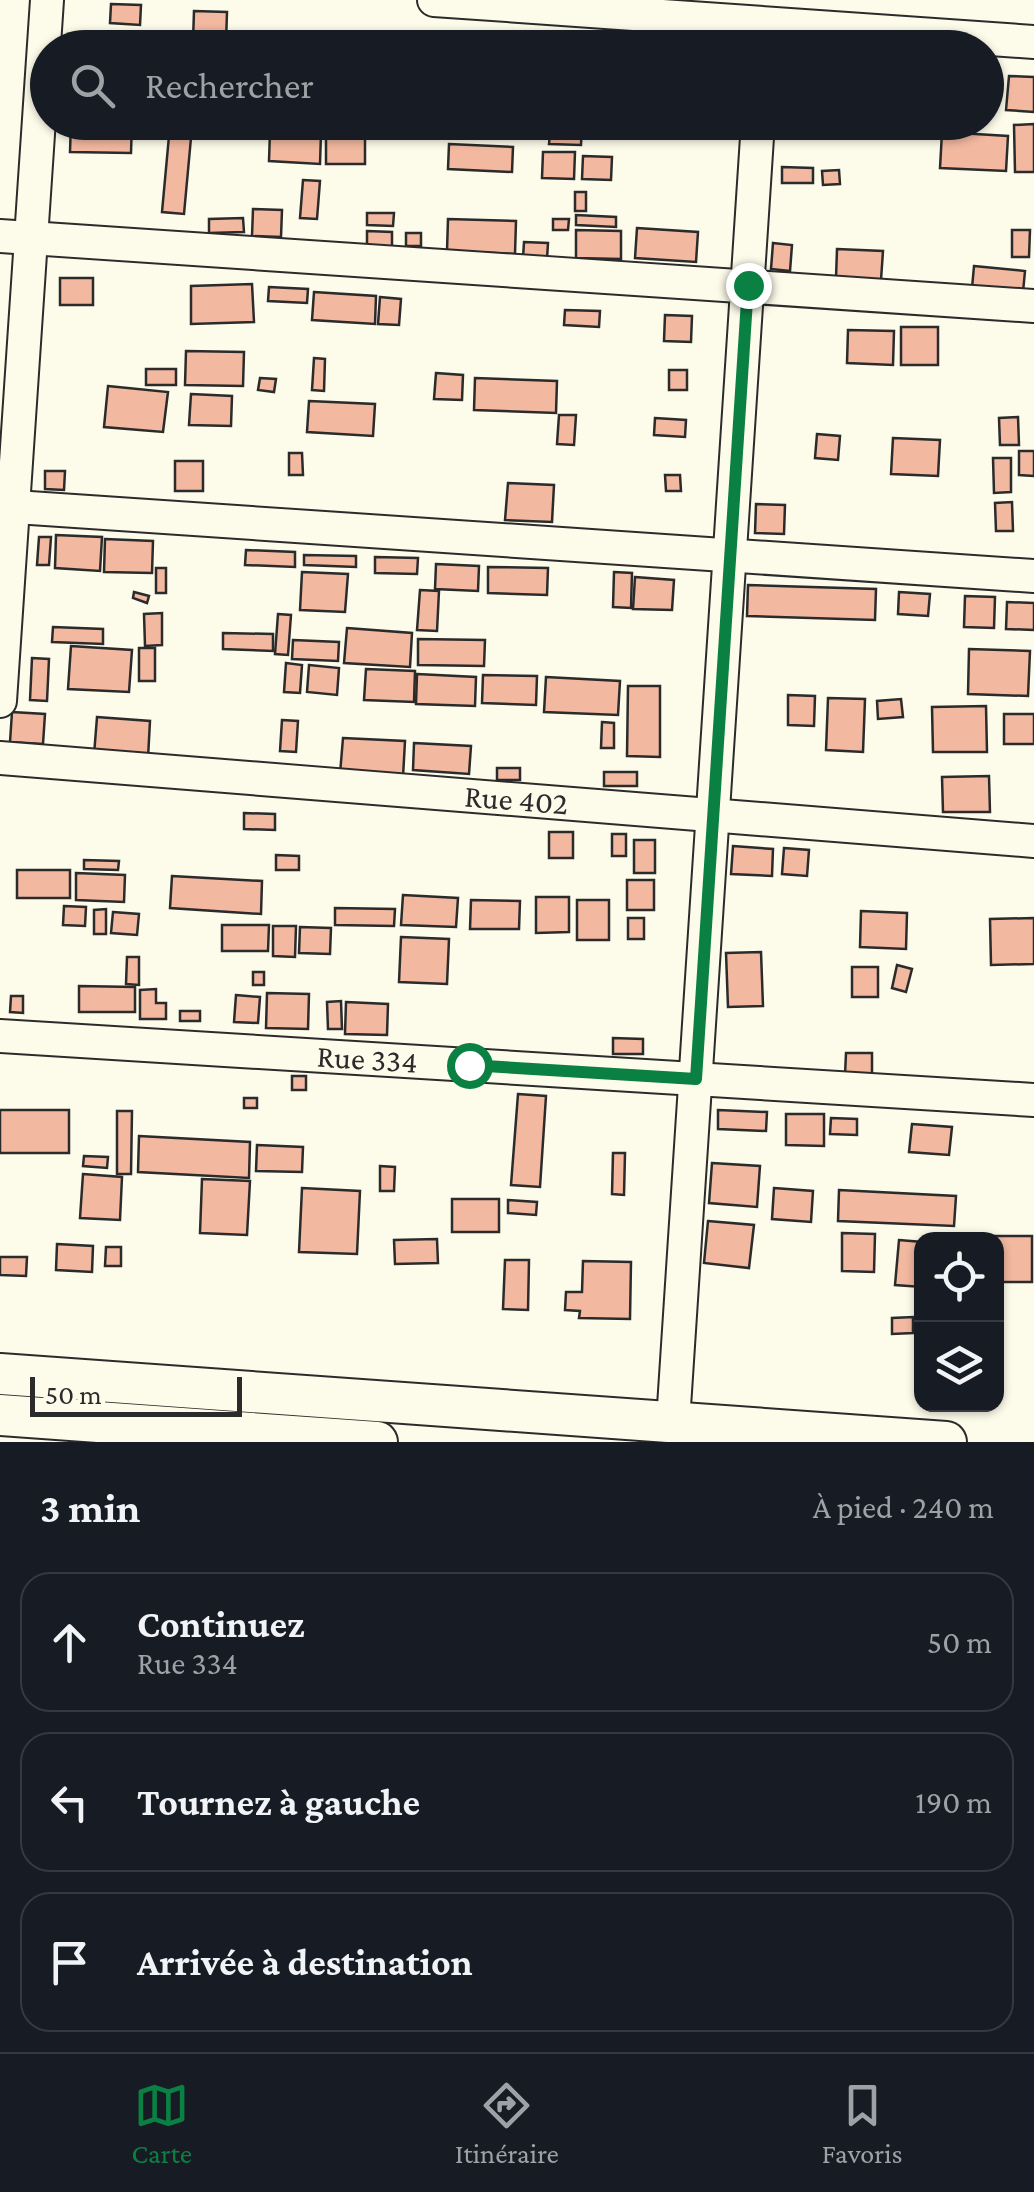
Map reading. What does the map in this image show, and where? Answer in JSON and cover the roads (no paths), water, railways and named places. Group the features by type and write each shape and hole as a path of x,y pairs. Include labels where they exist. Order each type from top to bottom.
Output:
{"main road":[{"path":"0,1374 946,1442"},
{"path":"0,1415 377,1442"}],"street":[{"path":"42,30 46,0"},
{"path":"434,0 864,30"},
{"path":"1004,40 1034,42"},
{"path":"0,700 16,237 30,126"},
{"path":"673,1422 757,140"},
{"path":"16,237 1034,306"},
{"path":"7,507 1034,576"},
{"name":"Rue 402","path":"0,758 1034,841"},
{"name":"Rue 334","path":"0,1036 1034,1100"}]}
